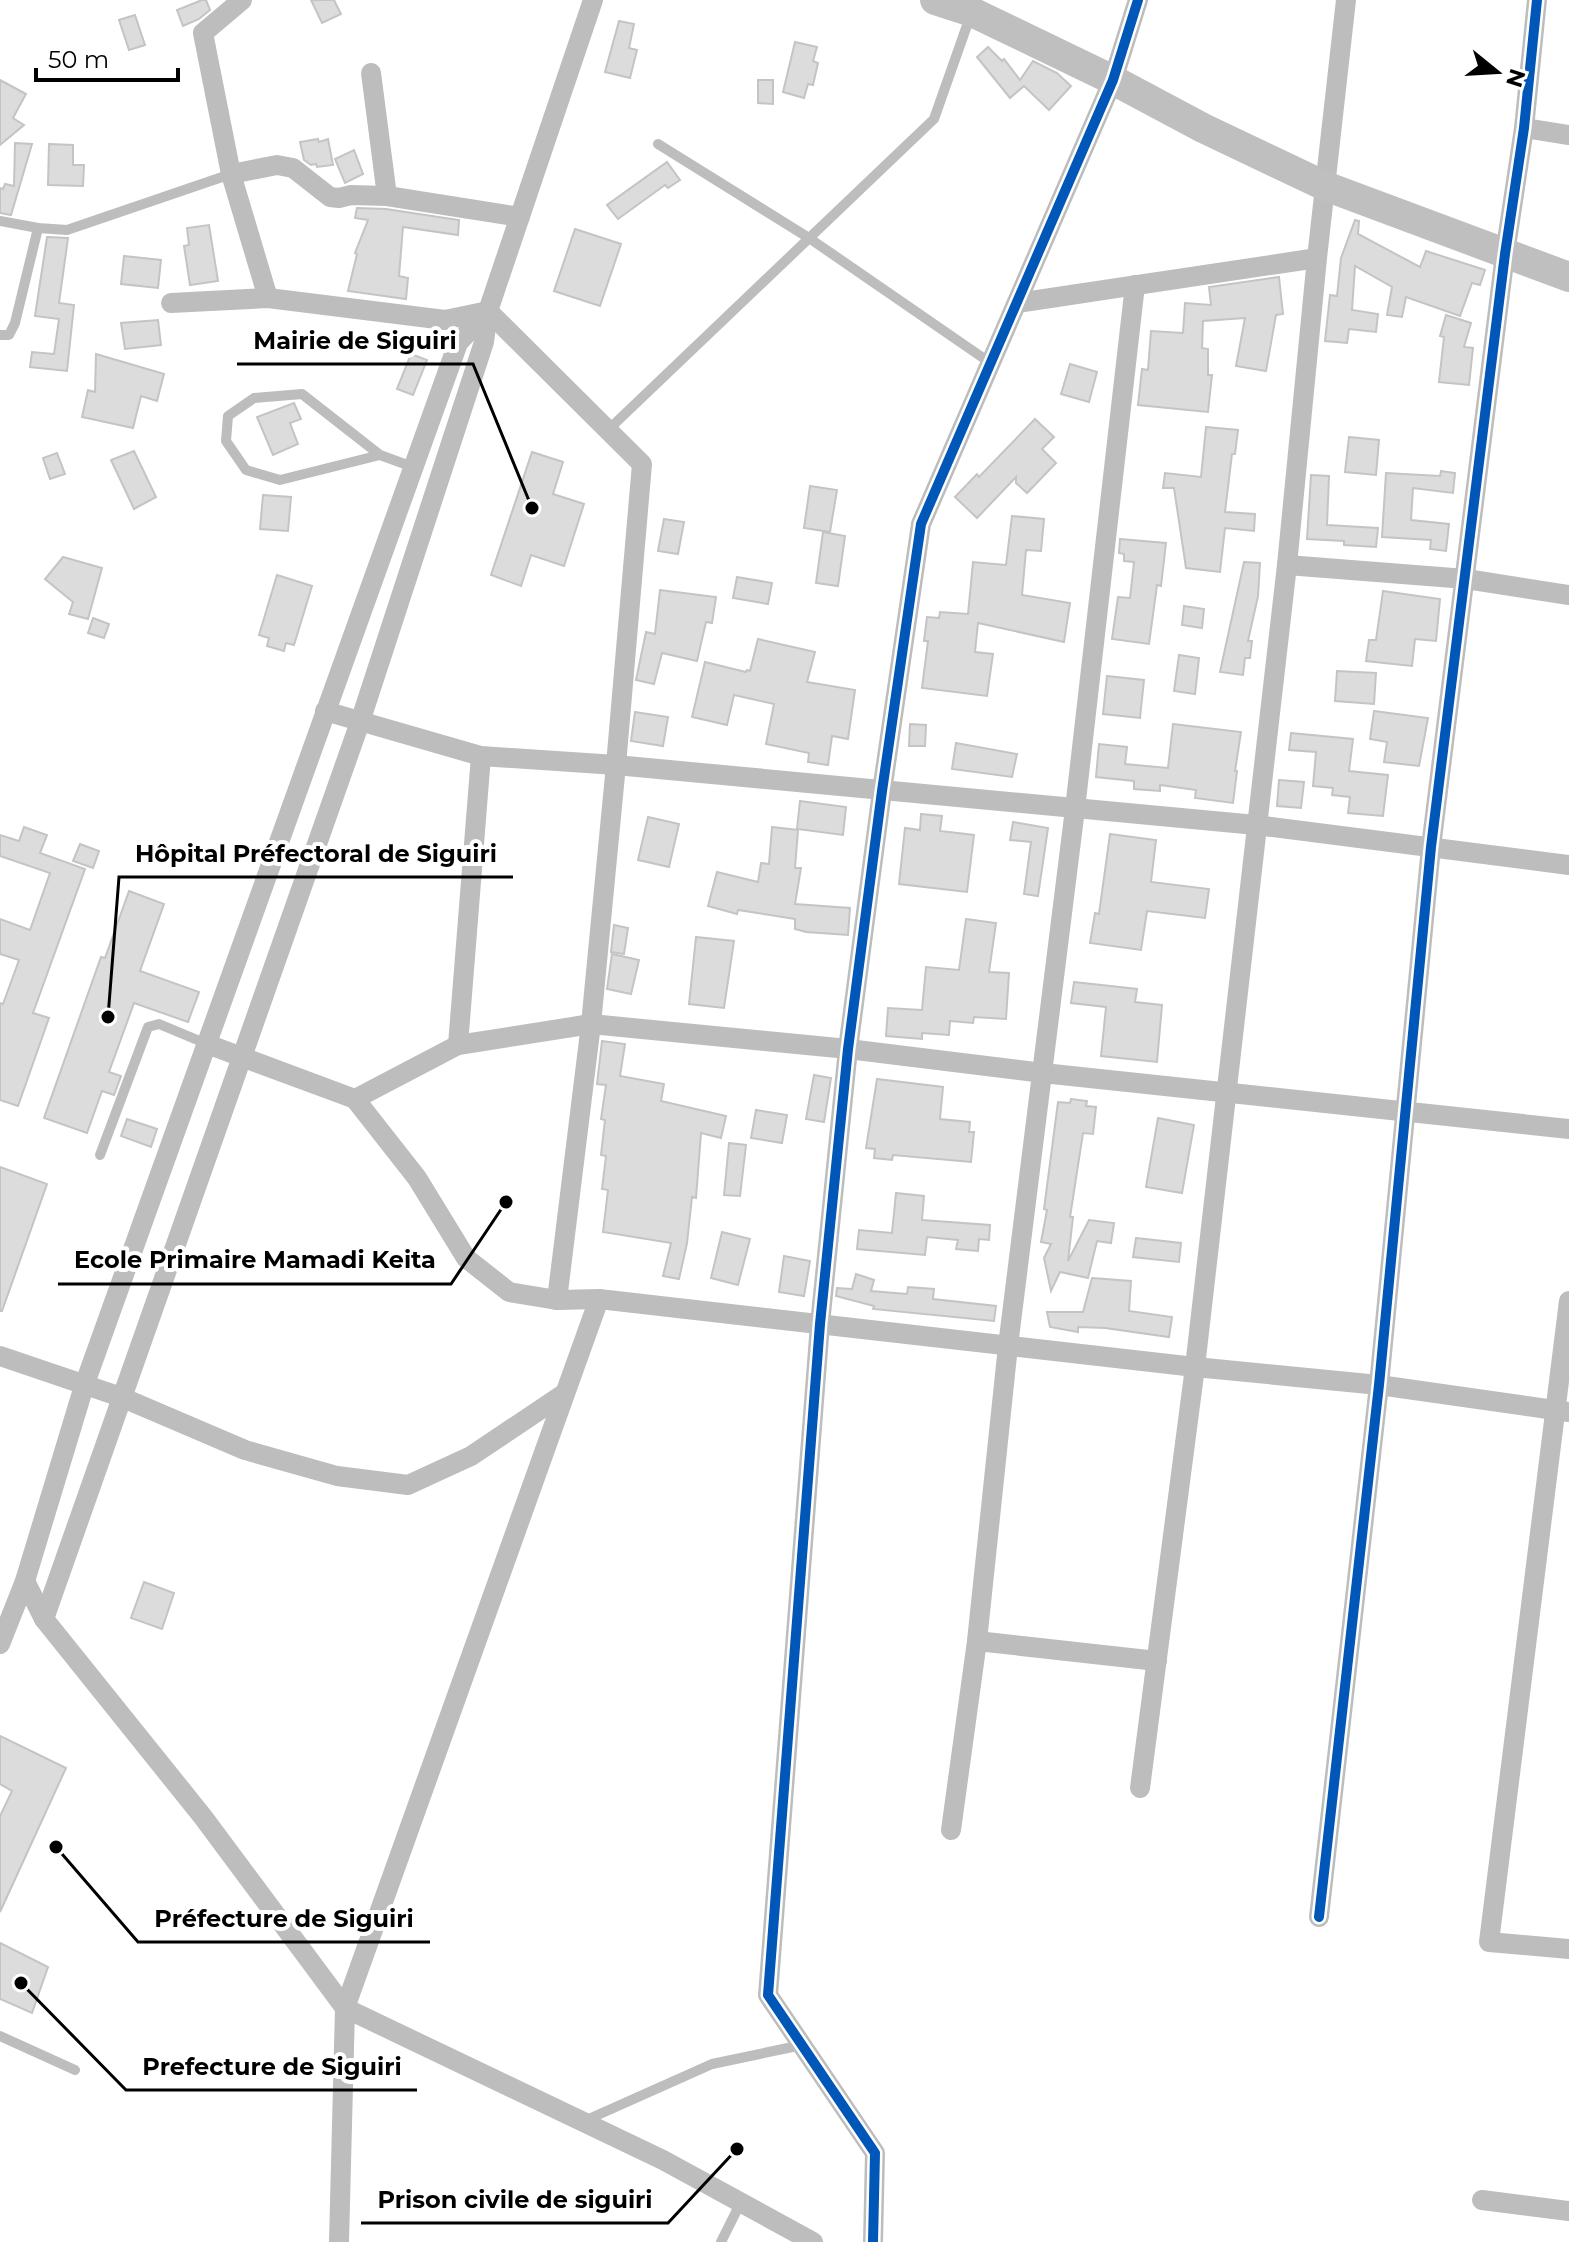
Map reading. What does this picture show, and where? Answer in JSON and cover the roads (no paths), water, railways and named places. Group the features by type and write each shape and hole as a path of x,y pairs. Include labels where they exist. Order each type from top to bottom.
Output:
{"street":[{"path":"242,0 203,33 231,174 268,298"},
{"path":"44,1619 360,722 484,342 488,311 593,0"},
{"path":"935,0 974,6 1203,128 1325,186 1569,277"},
{"path":"873,2242 875,2153 768,1995 820,1324 848,1049 921,524 1113,80 1138,0"},
{"path":"1140,1788 1227,1092 1287,565 1346,0"},
{"path":"1319,1917 1379,1385 1431,847 1505,254 1524,128 1537,0"},
{"path":"371,73 387,196"},
{"path":"1524,128 1569,135"},
{"path":"231,174 277,165 293,168 330,197 387,196 520,217"},
{"path":"1017,303 1317,258"},
{"path":"951,1830 977,1641 1008,1346 1075,809 1135,285"},
{"path":"171,303 268,298 445,320 488,311"},
{"path":"488,311 642,464 591,1024 557,1300"},
{"path":"0,1644 25,1581 84,1386 458,343 488,311"},
{"path":"1287,565 1466,579 1569,595"},
{"path":"325,711 481,756 616,765 1256,825 1569,865"},
{"path":"458,1045 481,756"},
{"path":"355,1099 458,1045 591,1024 848,1049 1569,1129"},
{"path":"207,1044 355,1099 417,1178 466,1258 509,1292 557,1300 599,1299 1379,1385 1563,1412"},
{"path":"339,2242 345,2008 599,1299"},
{"path":"1569,1301 1563,1412 1489,1942 1569,1949"},
{"path":"0,1356 121,1397 245,1450 337,1476 408,1485 471,1456 565,1393"},
{"path":"25,1581 44,1619 203,1817 345,2008 663,2160 813,2242"},
{"path":"977,1641 1157,1661"},
{"path":"1482,2200 1569,2211"}],"lane":[{"path":"608,430 934,119 974,6"},
{"path":"658,144 809,238 989,362"},
{"path":"0,221 67,230 231,174"},
{"path":"0,335 9,335 15,323 38,228"},
{"path":"380,455 280,480 246,470 226,441 228,416 254,398 302,394 380,455 413,467"},
{"path":"100,1155 148,1027 159,1024 207,1044"},
{"path":"0,2036 75,2070"},
{"path":"582,2122 712,2064 802,2045"},
{"path":"721,2242 741,2202"}],"place":[{"name":"Mairie de Siguiri","path":"532,508"},
{"name":"Hôpital Préfectoral de Siguiri","path":"108,1017"},
{"name":"Ecole Primaire Mamadi Keita","path":"506,1202"},
{"name":"Préfecture de Siguiri","path":"56,1847"},
{"name":"Prefecture de Siguiri","path":"21,1983"},
{"name":"Prison civile de siguiri","path":"737,2149"}]}
